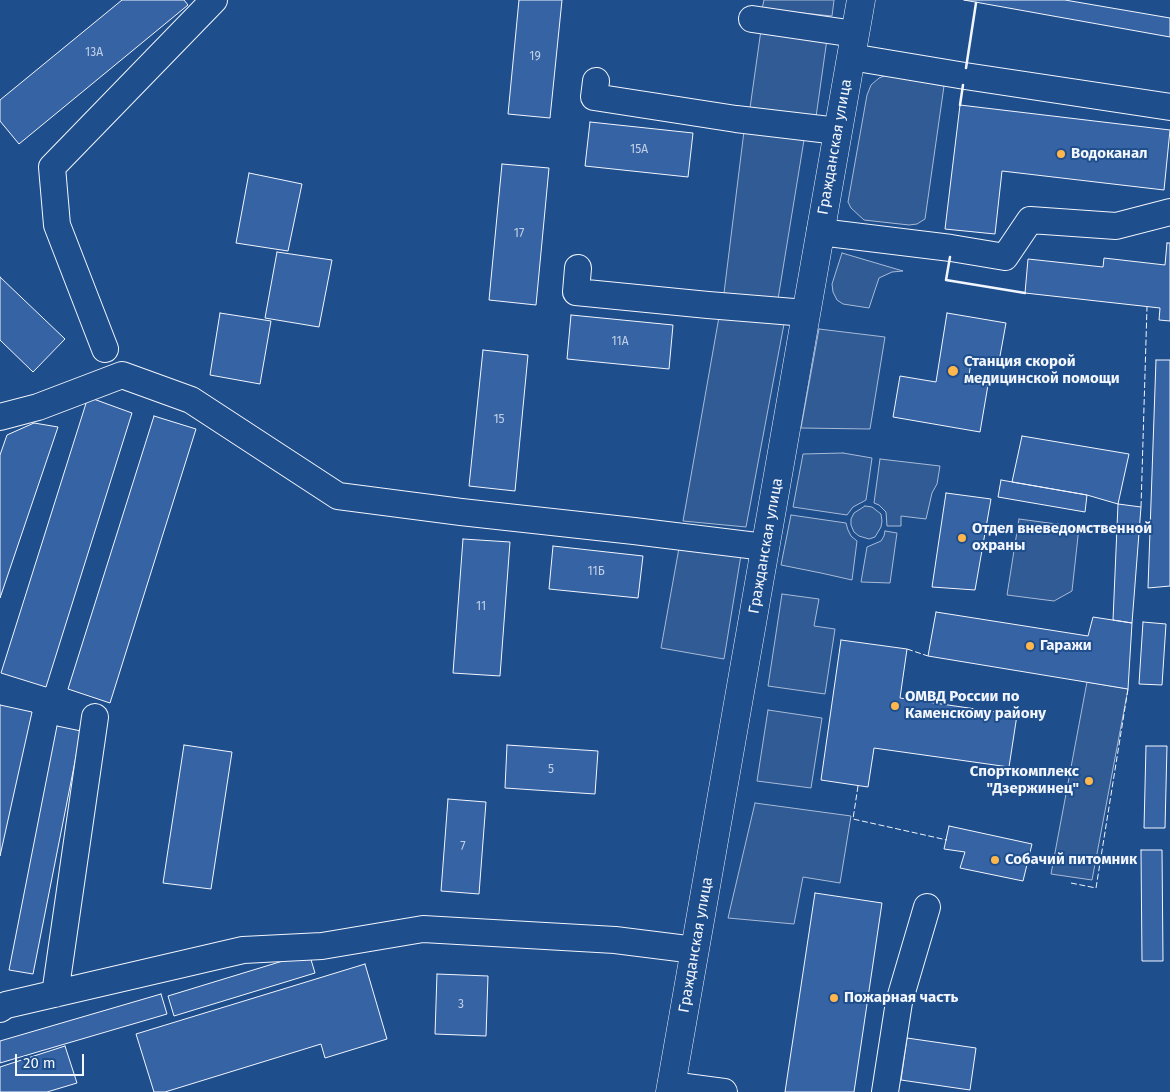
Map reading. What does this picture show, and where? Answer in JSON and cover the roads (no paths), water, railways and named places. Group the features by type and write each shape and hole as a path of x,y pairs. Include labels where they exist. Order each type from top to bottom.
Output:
{"main road":[{"name":"Гражданская улица","path":"671,1088 861,0"}],"street":[{"path":"105,349 56,225 52,167 214,0"},
{"path":"752,19 965,76 1170,107"},
{"path":"596,81 594,97 736,119 838,131"},
{"path":"820,232 1005,256 1030,220 1116,226 1170,212"},
{"path":"578,268 576,292 806,314"},
{"path":"0,417 38,407 122,375 192,400 338,496 765,547"},
{"path":"55,994 95,717"},
{"path":"885,1092 898,1002 927,907"},
{"path":"0,1009 6,1005 243,950 322,946 423,930 615,940 695,950"},
{"path":"671,1088 724,1092"}],"place":[{"name":"Водоканал","path":"1061,154"},
{"name":"Станция скорой медицинской помощи","path":"953,371"},
{"name":"Отдел вневедомственной охраны","path":"962,538"},
{"name":"Гаражи","path":"1030,646"},
{"name":"ОМВД России по Каменскому району","path":"895,706"},
{"name":"Спорткомплекс \"Дзержинец\"","path":"1089,781"},
{"name":"Собачий питомник","path":"995,860"},
{"name":"Пожарная часть","path":"834,998"}]}
